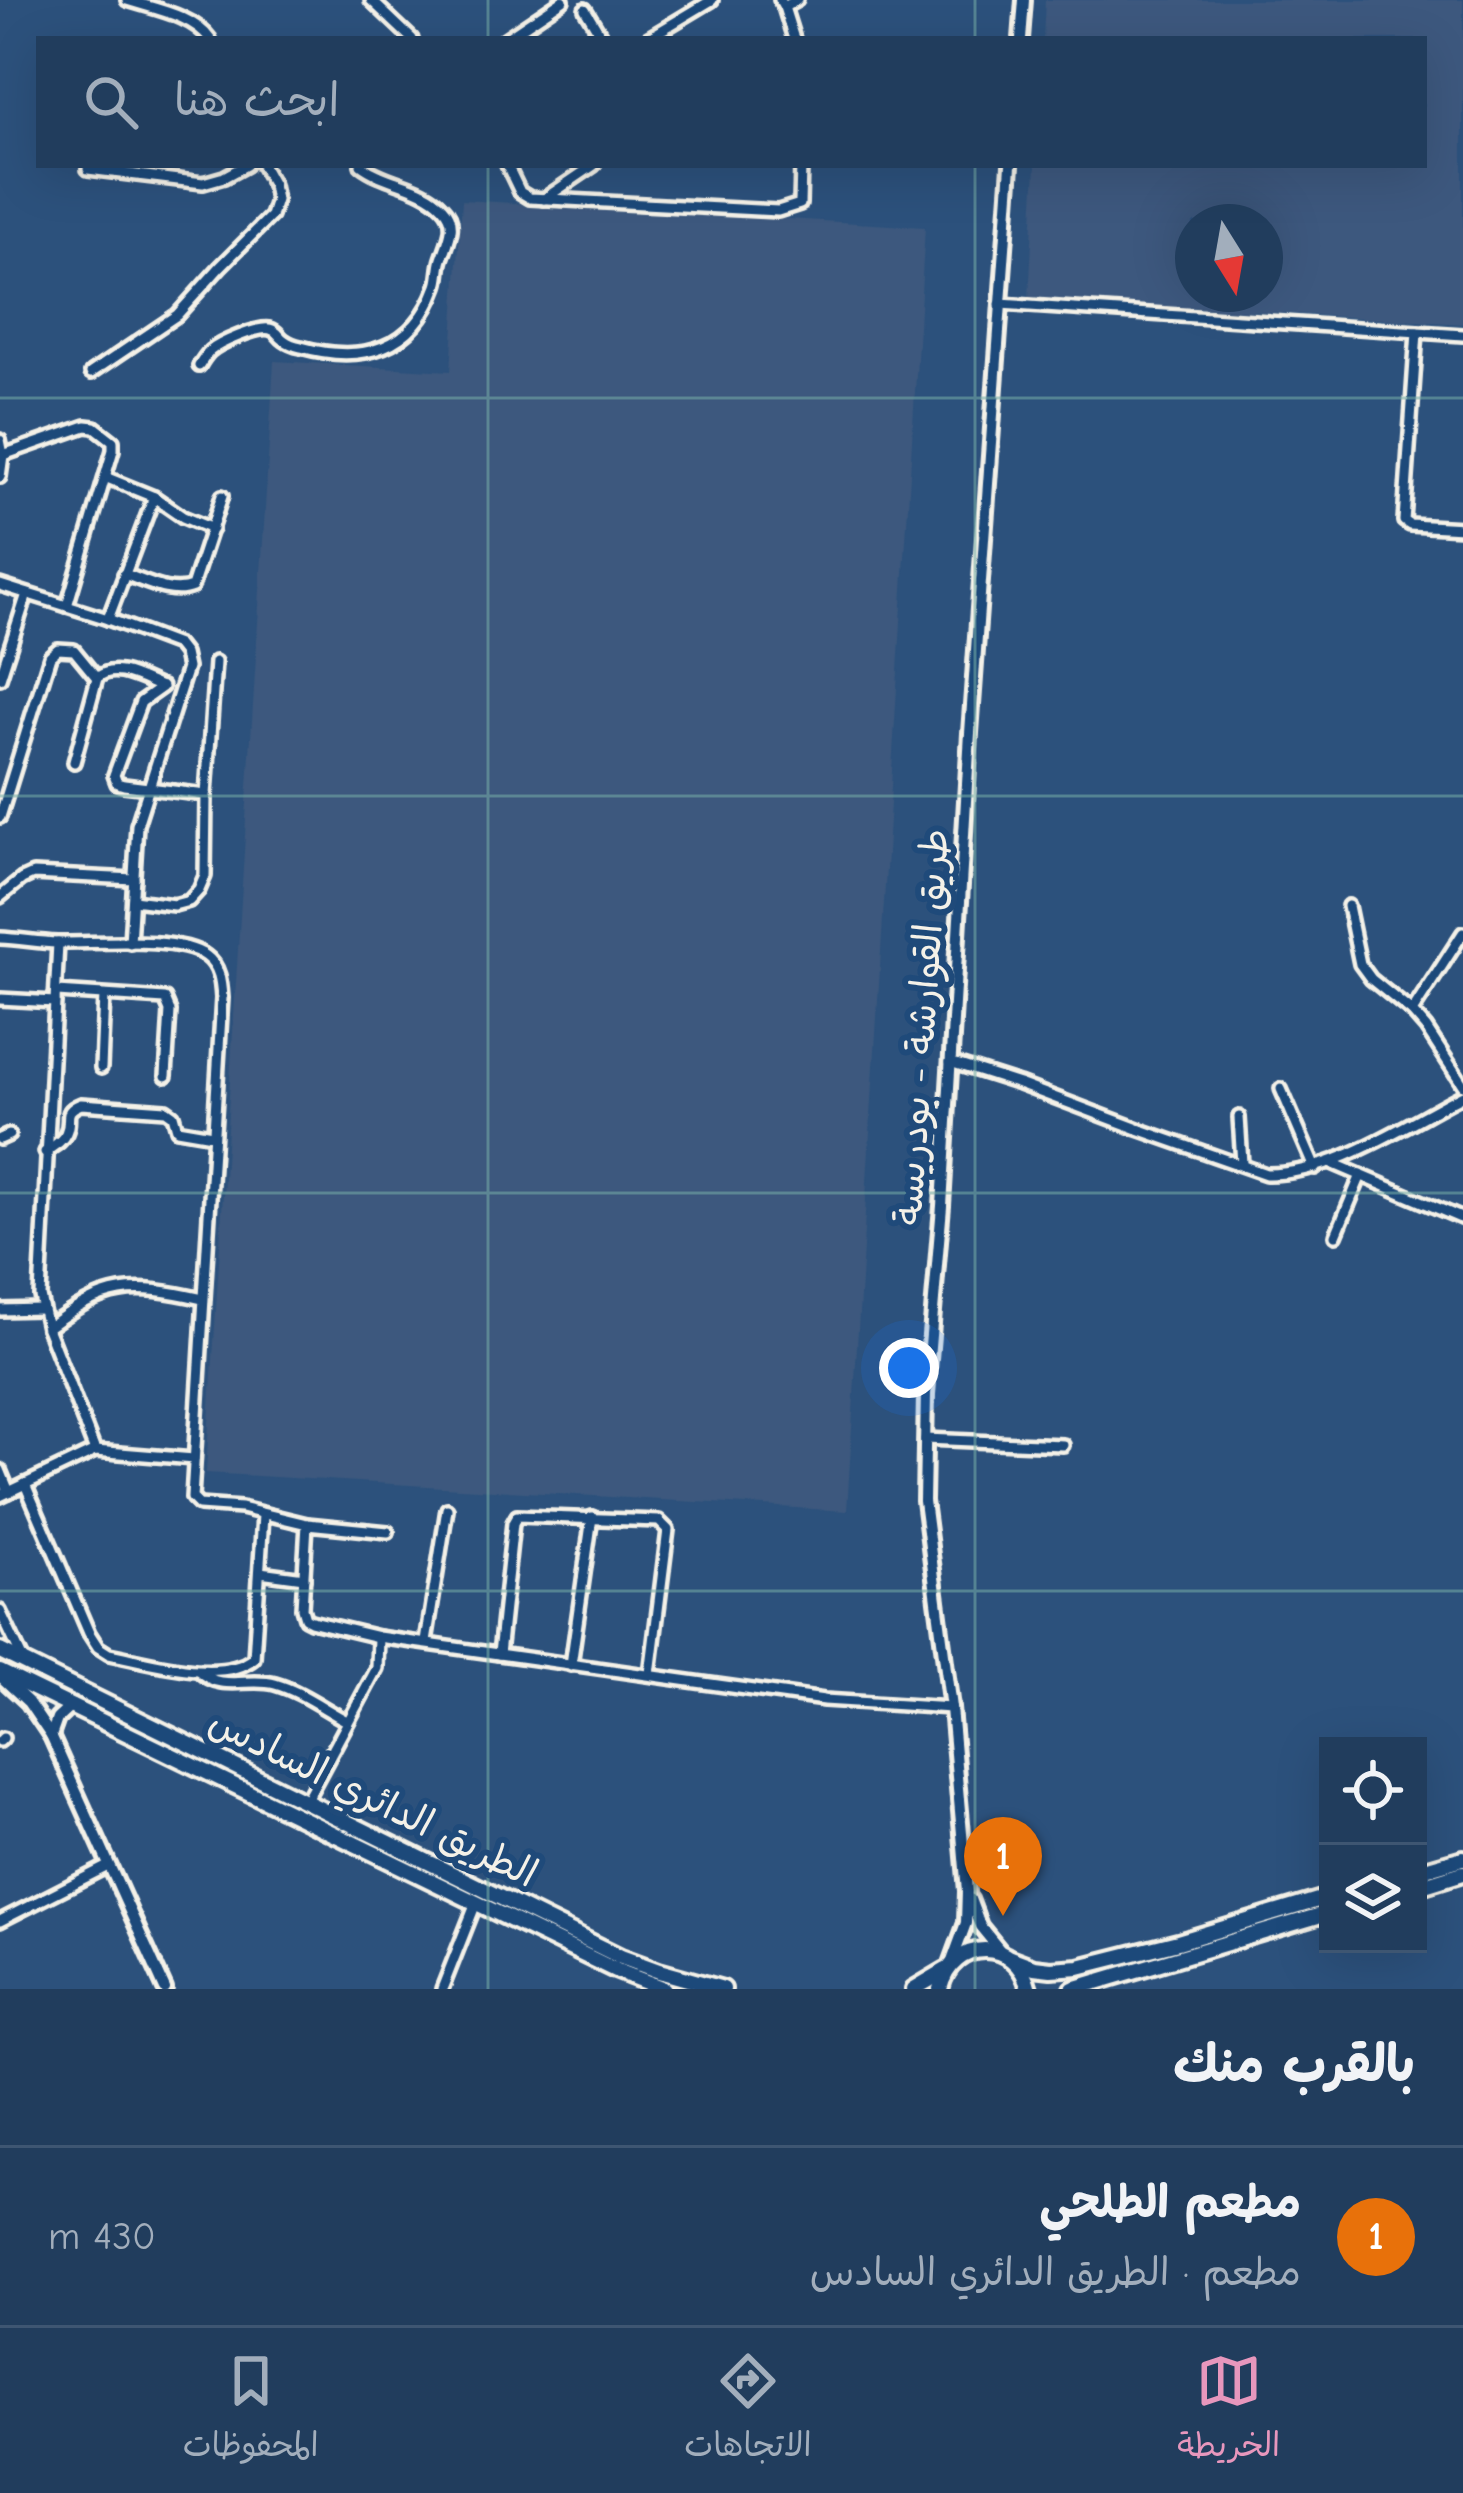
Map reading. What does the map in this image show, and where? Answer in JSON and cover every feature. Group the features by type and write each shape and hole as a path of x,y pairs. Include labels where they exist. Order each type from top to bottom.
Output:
{"highway":[{"name":"الطريق الدائري السادس","path":"0,1651 305,1802 615,1970 664,1989"},
{"name":"الطريق الدائري السادس","path":"0,1673 476,1903 503,1907 621,1957 723,1989"},
{"path":"1427,1868 1463,1858"},
{"path":"1427,1884 1463,1874"},
{"path":"914,1989 975,1951 988,1950 1051,1970 1079,1967 1319,1900"},
{"path":"1073,1989 1319,1916"},
{"path":"1006,1956 1020,1967 1029,1989"},
{"path":"940,1989 948,1967"}],"main road":[{"path":"1021,36 1024,0"},
{"name":"طريق القوارشة - بودريسة","path":"967,1891 951,1708 924,1501 925,1438 1011,168"},
{"path":"0,1673 51,1736 165,1989"},
{"path":"51,1736 57,1719 72,1705"},
{"path":"967,1891 980,1926 1006,1956"},
{"path":"948,1967 966,1923 967,1891"}],"street":[{"path":"127,0 195,23 207,36"},
{"path":"370,0 409,36"},
{"path":"509,36 563,0"},
{"path":"652,36 712,0"},
{"path":"793,36 782,3 797,0"},
{"path":"585,9 601,36"},
{"path":"88,169 203,183 240,168"},
{"path":"91,373 177,315 271,216 276,200 264,168"},
{"path":"199,366 212,349 267,328 286,342 308,349 357,353 382,350 418,320 438,285 451,219 424,193 382,179 366,168"},
{"path":"508,168 520,192 530,198 778,212 800,205 802,168"},
{"path":"544,199 589,168"},
{"path":"1000,304 1463,335"},
{"path":"1417,332 1404,521 1463,527"},
{"path":"3,455 91,425 113,441 67,606"},
{"path":"0,440 0,477"},
{"path":"105,477 212,529"},
{"path":"124,574 175,591 192,587 222,496"},
{"path":"108,619 154,497"},
{"path":"0,585 108,619 181,649 187,668 137,825 130,943"},
{"path":"0,678 27,594"},
{"path":"0,817 50,656 58,649 74,650 97,678"},
{"path":"133,900 174,905 189,901 205,876 214,662"},
{"path":"74,762 100,673 109,670 178,692"},
{"path":"162,687 141,701 114,776 124,785 206,795"},
{"path":"0,897 32,874 134,879"},
{"path":"1348,906 1360,964 1426,1028 1463,1085"},
{"path":"1412,1012 1463,932"},
{"path":"0,938 195,950 213,961 222,998 192,1492 196,1503 307,1524 388,1532"},
{"path":"58,943 41,1309 95,1451"},
{"path":"101,1068 104,996"},
{"path":"0,999 165,999 170,1011 166,1076"},
{"path":"950,1062 1266,1174 1332,1163 1463,1095"},
{"path":"1281,1089 1315,1168"},
{"path":"45,1152 62,1140 68,1131 68,1113 81,1104 166,1110 178,1130 212,1135"},
{"path":"1239,1118 1242,1164"},
{"path":"1332,1163 1463,1219"},
{"path":"1336,1235 1361,1175"},
{"path":"47,1328 88,1299 116,1291 202,1299"},
{"path":"0,1310 41,1309"},
{"path":"925,1438 1063,1445"},
{"path":"0,1471 4,1494 95,1451 194,1459"},
{"path":"25,1484 98,1647 109,1654 199,1671 244,1665 254,1658 263,1515"},
{"path":"427,1642 447,1510"},
{"path":"499,1654 517,1516 659,1521 668,1530 650,1674"},
{"path":"571,1665 592,1517"},
{"path":"307,1524 305,1618 378,1637 571,1665 847,1703 951,1708"},
{"path":"260,1572 304,1578"},
{"path":"0,1611 24,1663"},
{"path":"305,1802 377,1668 378,1637"},
{"path":"199,1671 218,1682 279,1685 347,1721"},
{"path":"0,1921 108,1866"},
{"path":"442,1989 476,1903"}],"shaded area":[{"path":"1045,0 1463,0 1463,324 1263,312 1283,312 1283,204 1175,204 1175,307 1029,298 1036,168 1427,168 1427,36 1043,36"},
{"path":"462,200 925,227 847,1511 206,1473 274,361 451,371"}],"place":[{"name":"مطعم الطلحي","path":"1003,1916"}]}
